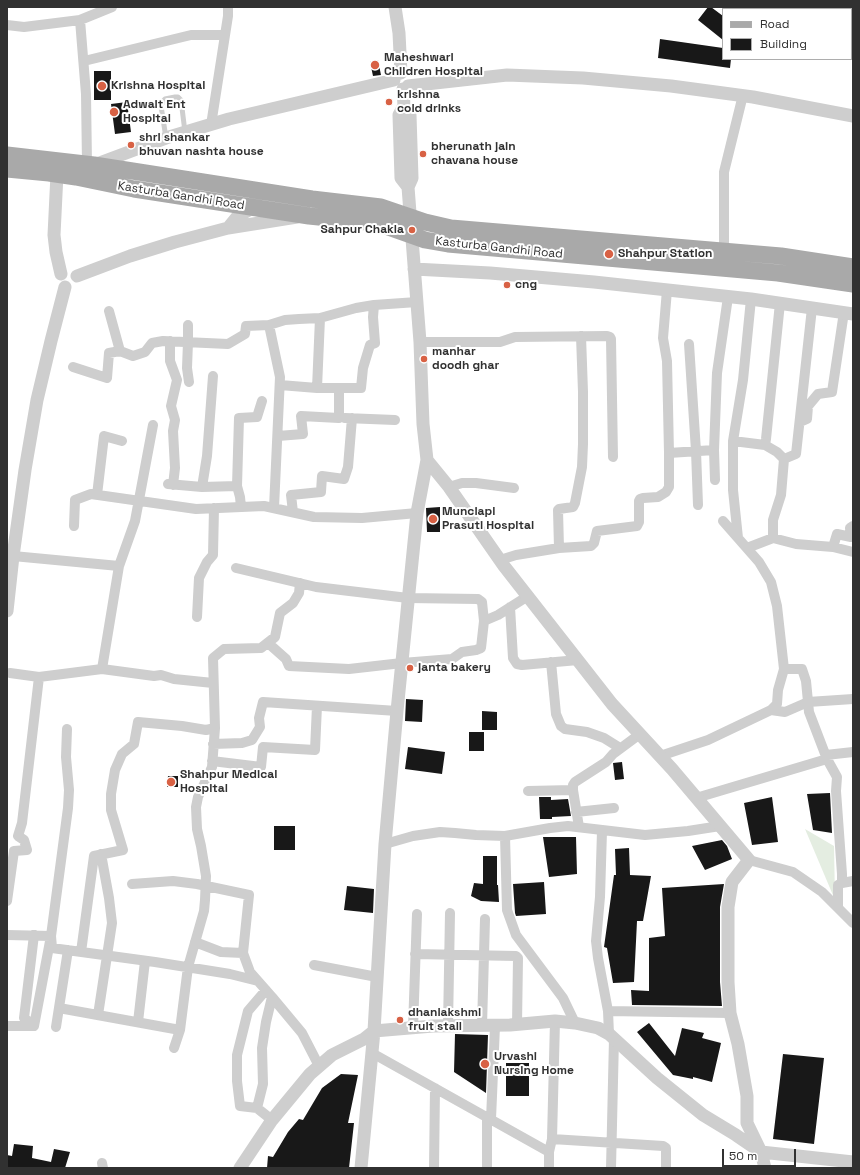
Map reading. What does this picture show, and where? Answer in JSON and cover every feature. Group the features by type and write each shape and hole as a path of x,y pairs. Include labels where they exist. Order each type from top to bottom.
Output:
{"main road":[{"name":"Kasturba Gandhi Road","path":"7,155 91,164 258,191 381,207 410,217 451,228 781,256 853,267"},
{"name":"Kasturba Gandhi Road","path":"7,169 57,174 134,189 309,216 377,223 425,240 448,244 778,273 853,284"}],"street":[{"path":"7,25 24,27 80,20 112,7"},
{"path":"211,125 228,16 228,7"},
{"path":"361,1168 374,1032 385,844 397,711 417,513 427,460 423,424 420,342 408,187 401,178 399,115 404,106 399,33 395,7"},
{"path":"80,20 91,164 229,120 402,83 507,68 595,72 762,91 853,108"},
{"path":"84,61 191,35 224,35"},
{"path":"112,167 231,124 402,83 507,75 583,78 670,86 743,95 853,116"},
{"path":"724,251 724,172 743,95"},
{"path":"57,174 54,235 61,274 60,280 65,287"},
{"path":"228,228 236,217 254,207 258,191"},
{"path":"78,276 130,256 228,228 309,216"},
{"path":"61,274 69,269 74,271 78,276 76,284 71,287 65,287"},
{"path":"414,269 490,273 667,290 751,299 849,313 832,392 818,394 808,406 807,419 800,422"},
{"path":"7,611 25,470 38,400 65,287"},
{"path":"500,560 516,555 559,548 591,546 594,543 596,533 600,530 637,526 639,522 640,499 658,497 666,492 669,487 669,453 667,361 663,338 667,290"},
{"path":"715,480 714,450 717,373 728,297"},
{"path":"738,538 732,490 733,441 743,380 751,299"},
{"path":"73,367 107,378 109,353 120,351 133,356 145,352 152,343 163,341 228,344 245,334 246,326 269,325 285,320 320,318 356,308 374,305 417,302"},
{"path":"765,445 780,303"},
{"path":"280,385 317,388 361,388 363,368 370,345 375,343 374,305"},
{"path":"784,459 796,454 812,308"},
{"path":"109,311 120,351"},
{"path":"317,388 320,318"},
{"path":"188,325 187,368 189,382"},
{"path":"269,325 280,377 274,508"},
{"path":"559,548 558,510 573,507 582,467 583,392 581,336"},
{"path":"420,342 500,342 514,337 607,336 611,338 612,457"},
{"path":"170,341 170,361 177,380 171,406 176,420 173,431 175,468 170,484 202,487 237,486"},
{"path":"689,344 698,505"},
{"path":"202,487 207,456 213,376"},
{"path":"339,388 339,418"},
{"path":"241,507 237,486 238,418 256,417 262,401"},
{"path":"278,436 303,434 301,416 396,420"},
{"path":"294,512 291,495 321,492 322,476 344,479 348,467 352,418"},
{"path":"102,669 119,566 135,521 153,425"},
{"path":"97,495 104,436 122,441"},
{"path":"733,441 765,445 777,452 784,459 781,495 773,520 773,538"},
{"path":"669,453 714,450"},
{"path":"427,460 449,487 500,560 612,704 660,756 749,860 793,872 822,892 853,923"},
{"path":"449,487 462,483 476,482 514,488"},
{"path":"74,526 75,500 91,494 196,509 264,506 314,517 362,518 417,513"},
{"path":"197,617 198,578 207,562 213,555 214,508"},
{"path":"660,756 708,740 771,710 777,704 778,690 784,669 777,606 771,582 759,562 723,521"},
{"path":"833,547 837,534 851,537 850,528 853,526"},
{"path":"747,548 773,538 796,544 833,547 853,552"},
{"path":"13,556 119,566"},
{"path":"236,568 316,587 408,598 478,599 482,602 484,621 482,646 479,650 462,652 452,659 349,669 289,666 286,659 268,642"},
{"path":"174,1048 180,1030 188,967 204,911 206,885 204,863 196,818 196,808 198,797 212,767 215,728 213,658 224,649 261,648 275,637 280,614 293,603 299,593 300,584"},
{"path":"484,621 498,615 528,596"},
{"path":"510,607 513,658 517,664 522,665 578,660"},
{"path":"551,662 556,714 561,726 565,729 587,732 604,738 620,748"},
{"path":"10,673 39,677 102,669 154,676 160,674 174,679 214,683"},
{"path":"784,669 802,669 806,681 809,712 827,757 837,777 836,791 842,883"},
{"path":"7,901 14,851 27,850 24,840 18,836 22,823 39,677"},
{"path":"771,710 785,712 808,702 853,699"},
{"path":"214,744 242,743 252,740 260,727 259,718 263,702 397,711"},
{"path":"212,761 260,766 263,747 315,750 317,706"},
{"path":"81,952 94,856 123,850 111,810 111,794 115,770 122,754 134,744 138,722 206,730 215,728"},
{"path":"34,1026 51,936 64,829 68,808 69,790 66,757 67,729"},
{"path":"579,827 573,790 575,782 606,762 620,748 640,734"},
{"path":"696,798 827,757 853,752"},
{"path":"528,791 573,790"},
{"path":"576,812 614,808"},
{"path":"385,844 413,836 440,832 505,836 568,826 645,835 720,826"},
{"path":"602,831 600,897 596,950 612,1036 611,1168"},
{"path":"505,836 507,910 516,935 563,998 574,1023"},
{"path":"98,1015 112,923 101,854"},
{"path":"749,860 732,882 728,907 728,982 730,1013 738,1044 747,1096 747,1123 761,1152 765,1168"},
{"path":"132,884 173,881 206,885 249,894 243,953 250,972 302,1033 319,1066"},
{"path":"838,908 838,885 853,881"},
{"path":"448,1026 450,913"},
{"path":"413,1028 417,914"},
{"path":"485,919 484,955 489,1026 489,1118 487,1168"},
{"path":"7,935 51,936"},
{"path":"34,935 24,1018 34,1026"},
{"path":"51,936 52,948 145,960 230,974 258,981"},
{"path":"195,942 221,952 243,953"},
{"path":"56,1027 68,950"},
{"path":"415,954 514,955 518,958 517,1025"},
{"path":"138,1022 145,960"},
{"path":"314,965 377,976"},
{"path":"256,1108 263,1084 262,1048 269,993"},
{"path":"269,993 248,1011 237,1055 237,1081 240,1106 256,1108 272,1120"},
{"path":"59,1008 180,1030"},
{"path":"608,1011 730,1013"},
{"path":"549,1168 549,1152 552,1139 555,1021"},
{"path":"244,1165 272,1120 310,1074 332,1055 364,1039 374,1032 448,1026 517,1025 555,1021 598,1028 612,1036 657,1078 703,1115 761,1152 853,1162"},
{"path":"7,1026 34,1026"},
{"path":"372,1053 549,1152"},
{"path":"434,1168 435,1088"},
{"path":"552,1139 665,1146 666,1168"}],"lane":[{"path":"166,139 161,106 162,101 165,99 178,97 181,100 185,133"}],"shaded area":[{"path":"805,829 834,846 835,900"}],"building":[{"path":"708,7 711,7 722,15 722,39 698,20"},
{"path":"660,39 722,48 722,60 731,60 730,68 658,58"},
{"path":"378,60 381,75 373,76 370,62"},
{"path":"94,71 111,71 111,100 94,100"},
{"path":"127,102 131,132 115,134 111,104"},
{"path":"440,507 440,532 427,532 426,508"},
{"path":"406,699 423,700 422,722 405,721"},
{"path":"482,711 497,712 497,730 482,730"},
{"path":"469,732 484,732 484,751 469,751"},
{"path":"408,747 445,752 442,774 405,769"},
{"path":"622,762 624,779 615,780 613,763"},
{"path":"168,776 178,776 178,787 167,787"},
{"path":"830,793 832,833 813,830 807,794"},
{"path":"539,797 551,797 551,800 568,799 571,816 540,819"},
{"path":"772,797 778,842 752,845 744,803"},
{"path":"274,826 295,826 295,850 274,850"},
{"path":"543,837 576,837 577,874 549,877"},
{"path":"722,840 727,846 732,859 705,870 692,846"},
{"path":"629,848 630,875 651,876 643,921 637,921 634,982 613,983 607,948 604,947 614,875 616,875 615,849"},
{"path":"483,856 497,856 497,885 499,902 481,901 471,896 474,883 483,884"},
{"path":"544,882 546,914 516,916 513,884"},
{"path":"724,884 720,907 720,982 722,1006 632,1005 631,990 649,991 649,938 665,936 662,888"},
{"path":"347,886 374,889 373,913 344,910"},
{"path":"649,1023 675,1056 682,1028 704,1033 702,1038 721,1043 712,1082 693,1077 693,1079 673,1075 637,1032"},
{"path":"455,1034 488,1035 486,1093 454,1072"},
{"path":"783,1054 824,1058 814,1144 773,1139"},
{"path":"506,1063 529,1063 529,1096 506,1096"},
{"path":"341,1074 358,1075 348,1123 354,1123 349,1168 267,1168 268,1156 273,1157 288,1132 299,1119 303,1120 322,1088"},
{"path":"14,1144 33,1146 32,1158 51,1162 54,1149 70,1152 65,1168 9,1168 7,1167 7,1155 12,1156"}],"place":[{"name":"Maheshwari Children Hospital","path":"375,65"},
{"name":"Krishna Hospital","path":"102,86"},
{"name":"krishna cold drinks","path":"389,102"},
{"name":"Adwait Ent Hospital","path":"114,112"},
{"name":"shri shankar bhuvan nashta house","path":"131,145"},
{"name":"bherunath jain chavana house","path":"423,154"},
{"name":"Sahpur Chakla","path":"412,230"},
{"name":"Shahpur Station","path":"609,254"},
{"name":"cng","path":"507,285"},
{"name":"manhar doodh ghar","path":"424,359"},
{"name":"Munciapl Prasuti Hospital","path":"433,519"},
{"name":"janta bakery","path":"410,668"},
{"name":"Shahpur Medical Hospital","path":"171,782"},
{"name":"dhanlakshmi fruit stall","path":"400,1020"},
{"name":"Urvashi Nursing Home","path":"485,1064"}]}
